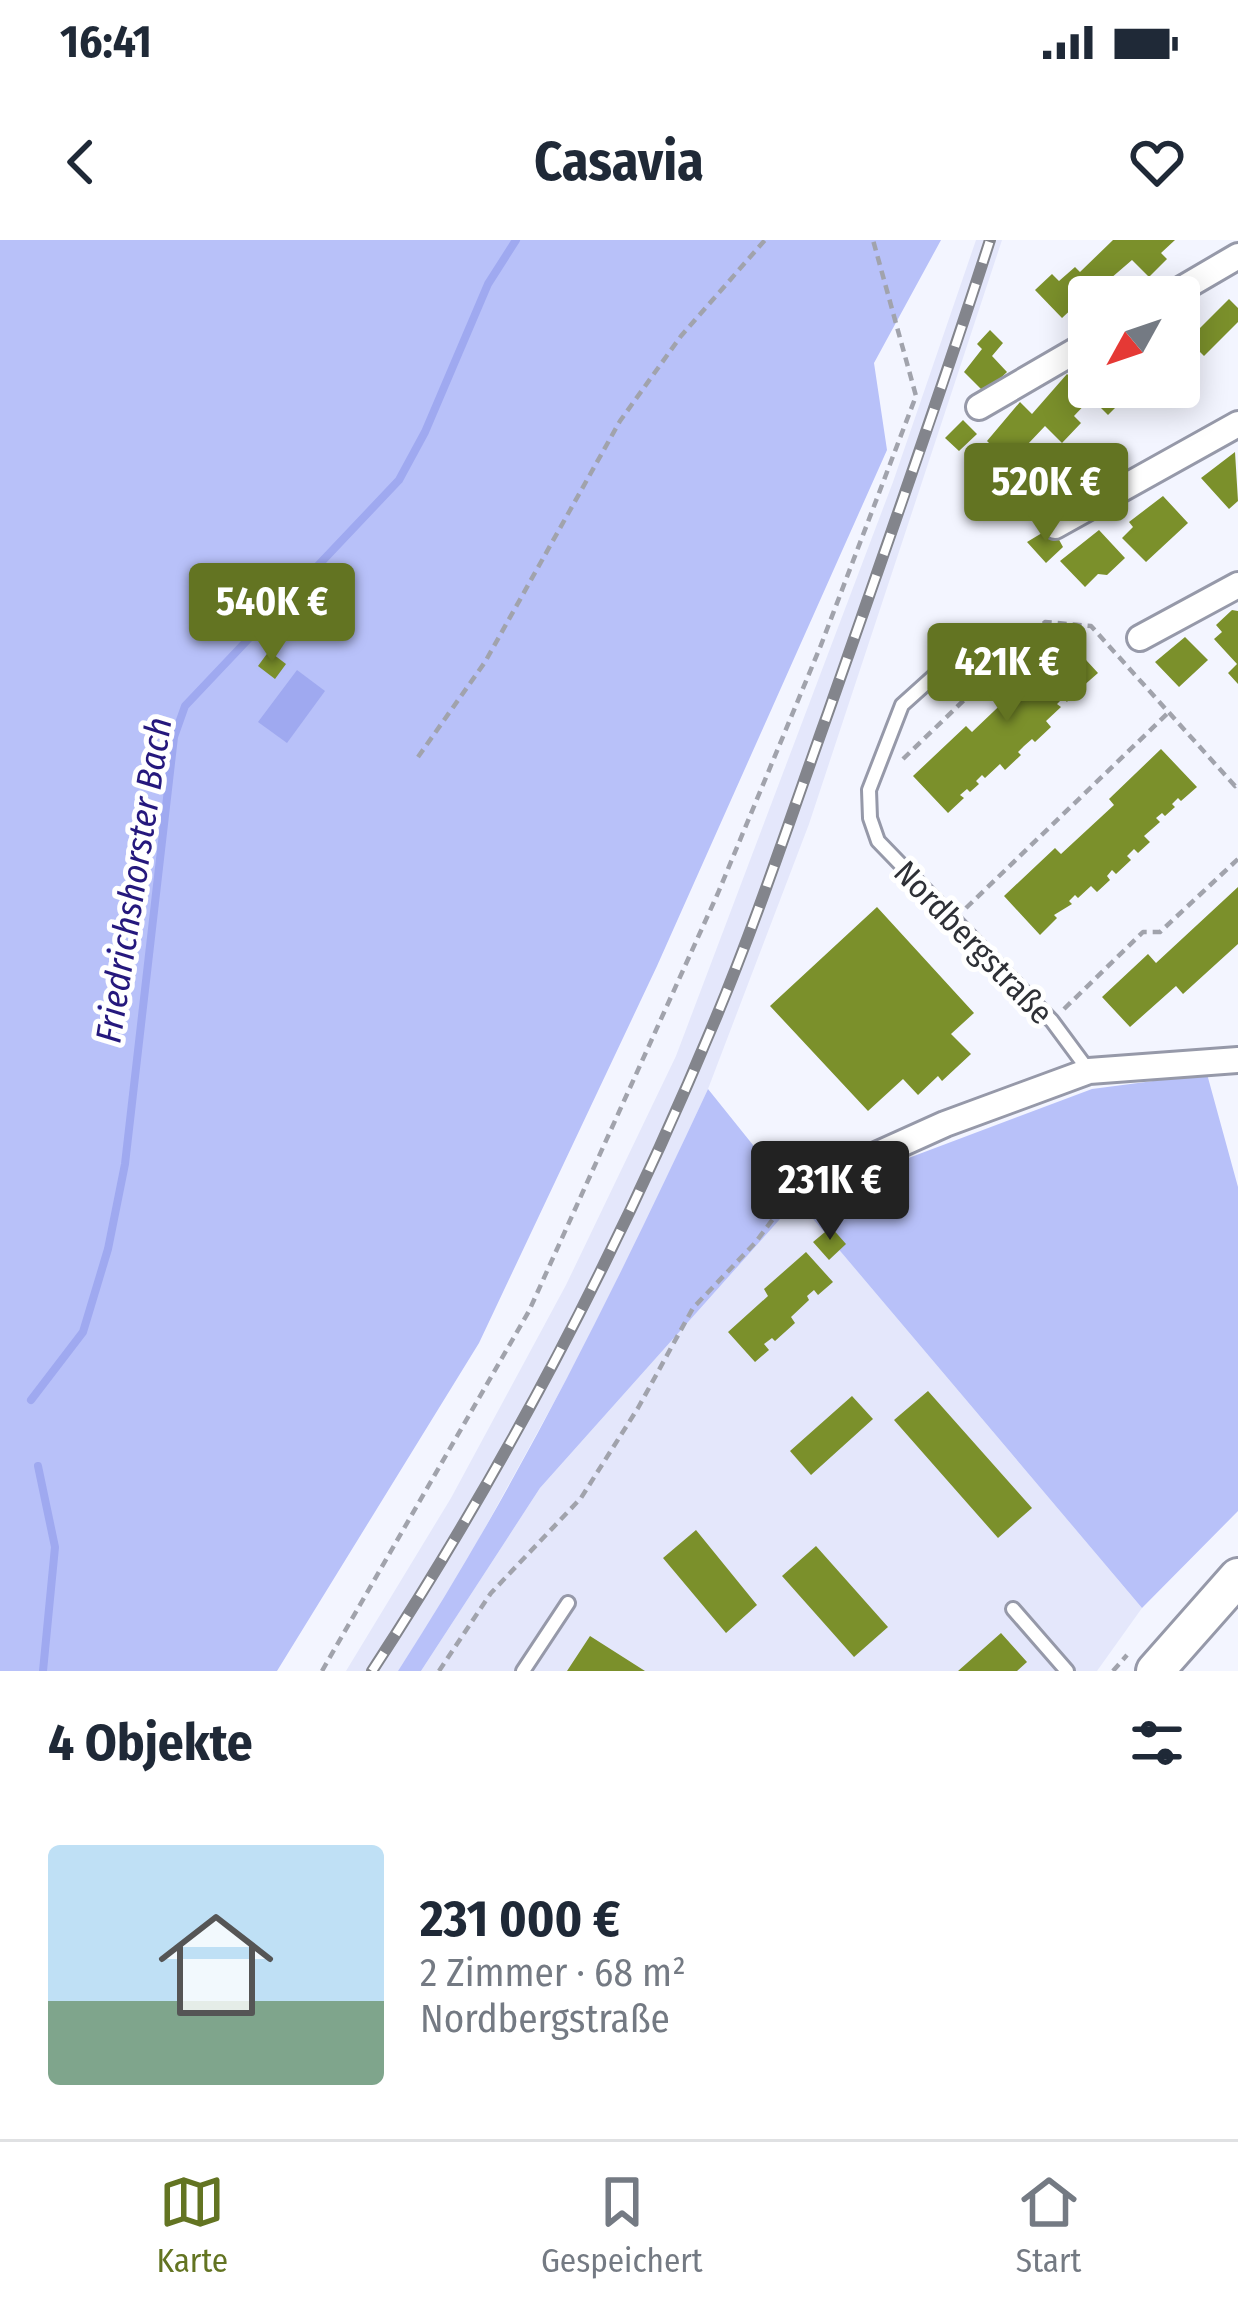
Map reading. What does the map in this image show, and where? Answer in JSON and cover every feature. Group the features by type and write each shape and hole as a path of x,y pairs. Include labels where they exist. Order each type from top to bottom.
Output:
{"main road":[{"path":"1155,1671 1238,1577"}],"street":[{"path":"1200,278 1238,256"},
{"path":"979,407 1068,355"},
{"path":"1055,526 1238,424"},
{"path":"1139,638 1238,585"},
{"path":"794,1192 945,1124 1090,1071 1238,1060"}],"lane":[{"name":"Nordbergstraße","path":"982,633 902,706 869,790 870,818 878,841 1052,1021 1090,1071"},
{"path":"523,1671 568,1604"},
{"path":"1013,1609 1067,1671"}],"path":[{"path":"418,758 485,662 620,421 681,336 766,240"},
{"path":"322,1671 529,1311 718,892 829,623 916,396 873,240"},
{"path":"878,769 896,766 1045,622 1091,626 1238,784"},
{"path":"953,920 1168,713"},
{"path":"1052,1021 1143,932 1160,932 1238,859"},
{"path":"439,1671 490,1594 581,1498 693,1308 794,1192"}],"shaded area":[{"path":"0,240 941,240 874,363 887,450 657,966 479,1343 277,1671 0,1671"},
{"path":"976,240 1002,240 809,824 708,1089 610,1300 452,1588 398,1671 346,1671 451,1498 566,1285 676,1056 893,482"},
{"path":"297,670 325,691 287,743 258,722"},
{"path":"1207,1074 1238,1187 1238,1511 1142,1608 797,1200 1092,1089"},
{"path":"708,1089 797,1200 540,1488 421,1671 398,1671 484,1530 563,1385"},
{"path":"797,1200 1142,1608 1097,1671 421,1671 540,1488"}],"building":[{"path":"1113,240 1175,240 1161,253 1167,259 1150,276 1132,260 1113,276 1068,276 1068,312 1062,318 1035,290 1052,274 1059,281 1075,267 1080,272"},
{"path":"1229,299 1238,308 1238,322 1204,356 1200,328"},
{"path":"990,330 1003,343 992,356 1007,372 985,393 964,372 982,349 977,344"},
{"path":"1067,374 1068,408 1082,408 1074,416 1081,423 1062,443 1045,426 1027,445 1035,453 1017,471 987,441 1020,402 1032,414"},
{"path":"963,420 977,434 959,451 945,438"},
{"path":"1235,452 1238,501 1229,509 1201,478"},
{"path":"1163,496 1188,523 1146,562 1122,538 1133,527 1129,522"},
{"path":"1052,527 1063,547 1046,563 1027,542"},
{"path":"1099,530 1125,558 1085,587 1060,561"},
{"path":"1232,610 1238,611 1238,684 1228,673 1237,664 1214,639 1222,632 1216,625"},
{"path":"1063,635 1098,673 1082,687 1079,684 1067,702 1063,698 1057,704 1061,707 1046,721 1051,727 1024,746 1005,770 1000,764 985,778 982,775 976,781 979,784 960,795 964,798 948,813 913,776 966,726 972,732 1015,691 1010,685"},
{"path":"1185,637 1208,660 1179,687 1155,662"},
{"path":"269,651 286,664 275,679 258,666"},
{"path":"1161,749 1197,787 1181,801 1178,798 1165,816 1156,818 1160,822 1144,836 1150,842 1138,853 1134,849 1127,856 1131,860 1107,876 1110,880 1097,892 1091,886 1078,898 1075,895 1069,901 1072,904 1054,915 1057,918 1040,935 1004,896 1055,848 1061,854 1114,805 1109,799"},
{"path":"1238,887 1238,944 1183,994 1176,986 1130,1027 1102,997 1148,954 1156,963"},
{"path":"877,907 974,1013 951,1034 971,1054 942,1081 938,1076 918,1095 903,1079 868,1111 770,1006"},
{"path":"831,1227 846,1244 829,1260 813,1242"},
{"path":"806,1252 833,1282 818,1295 814,1290 807,1296 809,1300 791,1317 795,1323 775,1341 772,1338 764,1344 769,1350 755,1362 728,1332 768,1296 764,1289"},
{"path":"928,1391 1032,1508 998,1538 894,1420"},
{"path":"852,1396 873,1419 811,1475 790,1451"},
{"path":"696,1530 757,1605 726,1633 663,1558"},
{"path":"816,1546 888,1627 854,1657 782,1576"},
{"path":"1001,1633 1027,1662 1017,1671 958,1671"},
{"path":"590,1636 645,1671 567,1671"}],"waterway":[{"name":"Friedrichshorster Bach","path":"31,1400 83,1332 108,1249 125,1164 174,737 185,706 399,480 425,432 488,284 516,240"},
{"name":"Friedrichshorster Bach","path":"38,1466 55,1547 43,1671"}],"railway":[{"path":"372,1671 515,1435 679,1104 773,868 990,240"}]}
